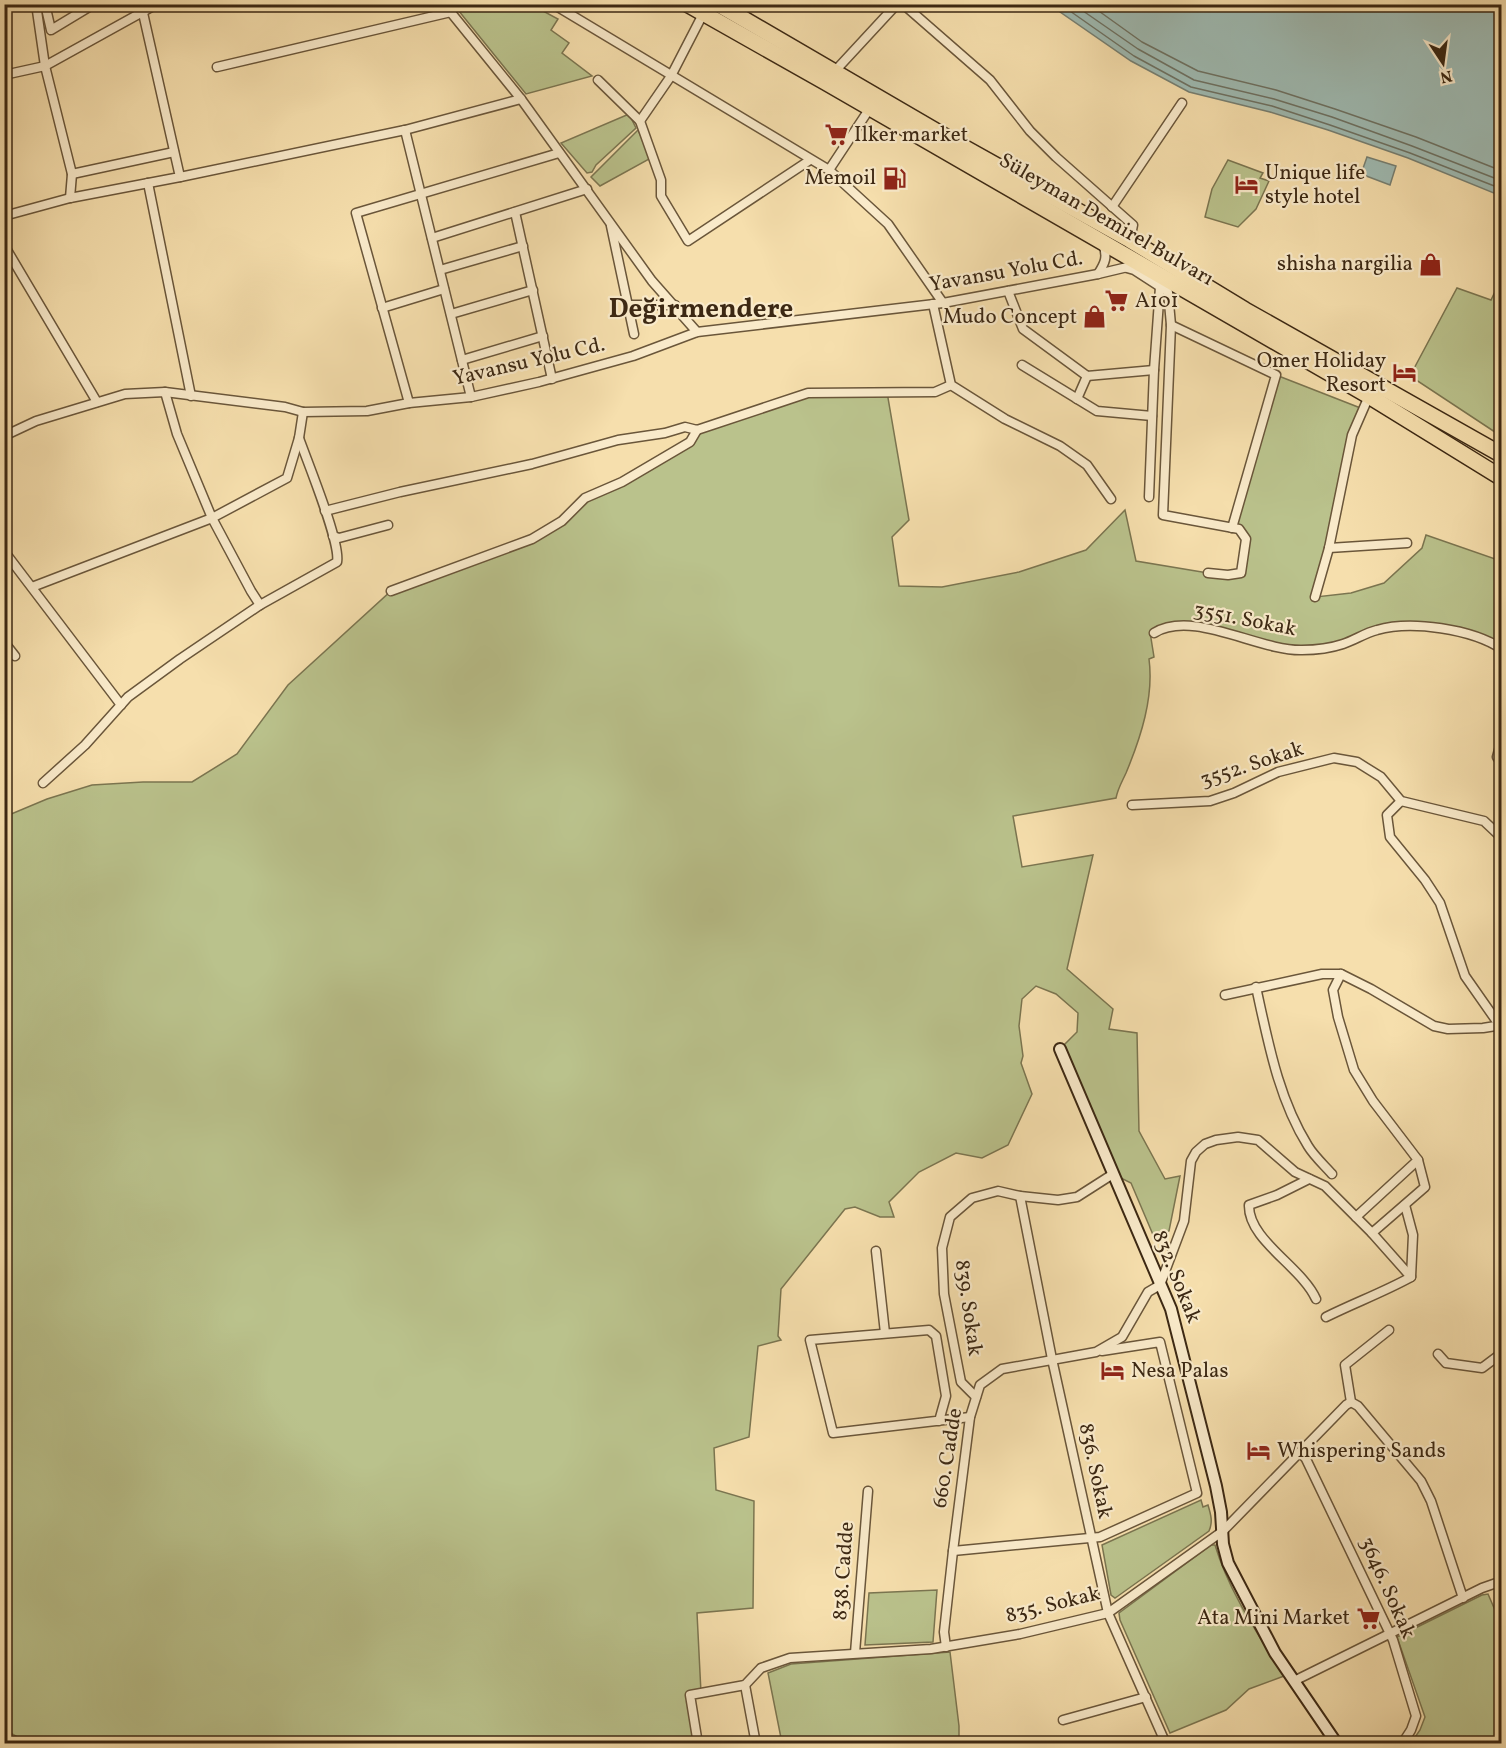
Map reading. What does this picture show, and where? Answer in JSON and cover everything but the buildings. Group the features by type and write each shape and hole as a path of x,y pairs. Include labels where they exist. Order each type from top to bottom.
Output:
{"highway":[{"name":"Süleyman Demirel Bulvarı","path":"687,4 1369,396 1502,478"},
{"name":"Süleyman Demirel Bulvarı","path":"718,4 965,148 1130,240 1245,310 1502,455"}],"street":[{"path":"36,4 45,66 72,174 70,198"},
{"path":"45,4 51,30 94,4"},
{"path":"4,75 45,66 157,4"},
{"path":"444,4 521,99 652,281 697,332"},
{"path":"553,4 829,170 888,224 943,303"},
{"path":"835,71 897,4"},
{"path":"903,4 990,80 1030,131 1133,225 1130,240"},
{"path":"217,67 451,12"},
{"path":"143,13 180,177"},
{"path":"640,121 671,76 703,14"},
{"path":"598,80 640,121 661,180 661,196 688,241 810,160"},
{"path":"4,216 70,198 405,130 521,99"},
{"path":"1112,207 1182,103"},
{"path":"829,170 870,108"},
{"path":"405,130 471,396"},
{"path":"72,174 174,152"},
{"path":"409,403 356,213 559,153"},
{"path":"148,183 190,396"},
{"path":"432,238 587,189"},
{"path":"515,212 552,379"},
{"path":"610,222 634,334"},
{"path":"1098,274 1106,258 1102,241"},
{"path":"4,245 97,402"},
{"path":"440,270 523,246"},
{"name":"Yavansu Yolu Cd.","path":"4,436 36,421 125,394 165,392 285,407 303,412 367,411 409,403 471,396 552,379 633,356 697,332 943,303 1098,274 1140,263"},
{"path":"1124,268 1134,270 1168,292 1171,325 1163,515 1239,529 1246,538 1241,573 1228,575 1208,573"},
{"path":"1149,498 1160,287"},
{"path":"382,308 444,289"},
{"path":"451,314 533,290"},
{"path":"1008,291 1023,329 1087,376 1154,370"},
{"path":"628,304 675,305"},
{"path":"933,304 951,386 1005,419 1069,452 1086,465 1111,499"},
{"path":"1171,325 1276,375 1232,528"},
{"path":"462,360 543,336"},
{"path":"1023,365 1097,411 1152,416"},
{"path":"1077,399 1087,376"},
{"path":"325,511 400,492 532,464 618,440 665,433 685,427 697,430 808,393 935,392 951,386"},
{"path":"165,392 177,434 212,518 260,605"},
{"path":"1315,597 1329,548 1352,435 1369,396"},
{"path":"32,587 212,518 287,478 299,438 303,412"},
{"path":"391,591 532,539 562,521 585,498 622,482 690,442 697,430"},
{"path":"43,783 85,745 128,697 260,605 337,562 333,536 299,438"},
{"path":"333,536 339,538 388,525"},
{"path":"1329,548 1407,543"},
{"path":"4,551 121,705"},
{"name":"3551. Sokak","path":"1154,633 1162,628 1184,626 1208,629 1250,641 1300,650 1341,645 1378,629 1441,628 1466,633 1502,649"},
{"path":"4,642 15,656"},
{"path":"1502,739 1497,757 1502,764"},
{"name":"3552. Sokak","path":"1132,805 1210,801 1234,794 1278,772 1334,758 1357,762 1381,777 1401,801"},
{"path":"1225,995 1322,974 1341,974 1434,1026 1448,1029 1501,1025 1465,976 1440,903 1425,880 1390,837 1387,815 1401,801 1484,821 1502,838"},
{"path":"1341,974 1333,990 1338,1017 1354,1070 1373,1101 1418,1160 1425,1186 1372,1233"},
{"path":"1256,987 1271,1056 1289,1109 1308,1147 1332,1174"},
{"name":"832. Sokak","path":"1060,1049 1172,1309 1218,1496 1223,1544 1228,1563 1275,1653 1337,1743"},
{"path":"1160,1285 1184,1221 1191,1161 1196,1152 1205,1144 1227,1137 1258,1140 1295,1172 1325,1186 1411,1276"},
{"path":"1356,1217 1418,1160"},
{"name":"839. Sokak","path":"976,1397 961,1382 944,1294 942,1248 950,1217 972,1198 998,1191 1058,1200 1077,1197 1113,1174"},
{"path":"1309,1179 1277,1195 1249,1205 1249,1214 1256,1230 1302,1277 1316,1299"},
{"name":"836. Sokak","path":"1020,1196 1052,1359 1108,1612 1166,1743"},
{"path":"1405,1205 1413,1234 1411,1276"},
{"path":"876,1251 885,1334"},
{"path":"1326,1317 1388,1290 1411,1276"},
{"name":"660. Cadde","path":"946,1647 944,1632 970,1417 980,1385 1002,1369 1096,1352 1122,1337 1148,1292 1160,1285"},
{"path":"939,1421 946,1396 936,1336 929,1330 810,1340 833,1433 939,1421 970,1417"},
{"path":"1389,1330 1346,1365 1351,1402 1358,1406 1421,1481 1431,1501 1463,1598"},
{"path":"953,1551 1100,1537 1197,1493 1160,1342 1096,1352"},
{"path":"1438,1354 1446,1363 1482,1368 1502,1353"},
{"name":"835. Sokak","path":"745,1685 761,1668 790,1658 946,1647 1020,1634 1108,1612 1223,1531 1351,1402"},
{"name":"3646. Sokak","path":"1300,1452 1306,1459 1390,1633 1416,1716 1411,1730 1402,1743"},
{"name":"838. Cadde","path":"855,1653 868,1491"},
{"path":"1208,1542 1217,1540 1223,1544"},
{"path":"1294,1681 1482,1588 1502,1581"},
{"path":"698,1743 690,1695 745,1685 756,1743"},
{"path":"1063,1720 1146,1697"}],"green space":[{"path":"454,5 532,5 558,19 551,30 569,43 562,53 592,76 526,94"},
{"path":"629,114 636,128 596,165 592,172 587,173 561,143"},
{"path":"638,130 651,158 600,186 591,177"},
{"path":"1228,160 1263,173 1260,178 1269,181 1256,209 1238,227 1205,217 1212,189"},
{"path":"1501,279 1501,436 1410,376 1457,288 1491,300"},
{"path":"1276,375 1363,409 1352,435 1316,597 1351,593 1384,583 1422,548 1426,535 1501,561 1501,649 1457,630 1378,629 1341,645 1300,650 1208,629 1202,619 1154,633 1150,632 1154,657 1149,659 1150,688 1145,717 1137,745 1116,798 1013,816 1022,867 1093,855 1067,969 1113,1009 1109,1029 1137,1033 1139,1131 1165,1179 1180,1176 1169,1231 1154,1237 1131,1183 1113,1174 1060,1049 1077,1032 1078,1013 1056,994 1036,986 1022,999 1019,1026 1023,1056 1021,1063 1032,1094 1008,1145 982,1158 956,1153 919,1172 889,1202 894,1217 880,1217 855,1207 845,1209 781,1289 778,1336 781,1340 758,1346 749,1437 714,1448 716,1490 754,1501 753,1608 697,1613 701,1693 691,1695 698,1743 30,1744 5,1730 4,817 47,799 92,785 192,782 237,754 288,685 391,591 532,539 585,498 689,442 697,430 788,398 887,392 909,520 892,537 899,586 942,587 1019,572 1086,550 1125,510 1136,561 1208,573 1241,573 1246,539 1232,528"},
{"path":"1201,1500 1203,1507 1208,1505 1210,1512 1209,1531 1115,1598 1111,1595 1102,1545"},
{"path":"1211,1545 1215,1545 1236,1596 1284,1676 1249,1689 1226,1710 1170,1733 1120,1620 1119,1613"},
{"path":"937,1590 933,1642 865,1645 869,1593"},
{"path":"1488,1594 1501,1624 1501,1743 1411,1743 1425,1717 1397,1637"},
{"path":"950,1652 959,1743 782,1743 768,1673 791,1664"}],"water":[{"path":"1050,5 1501,5 1501,196 1408,158 1328,130 1270,112 1189,92 1131,61"},
{"path":"1367,157 1396,166 1390,185 1361,174"}],"place":[{"name":"Ilker market","path":"836,135"},
{"name":"Memoil","path":"894,178"},
{"name":"Unique life style hotel","path":"1247,185"},
{"name":"shisha nargilia","path":"1431,264"},
{"name":"A101","path":"1117,301"},
{"name":"Mudo Concept","path":"1095,317"},
{"name":"Omer Holiday Resort","path":"1404,373"},
{"name":"Nesa Palas","path":"1113,1371"},
{"name":"Whispering Sands","path":"1259,1451"},
{"name":"Ata Mini Market","path":"1368,1618"}],"district":[{"name":"Değirmendere","path":"701,310"}]}
